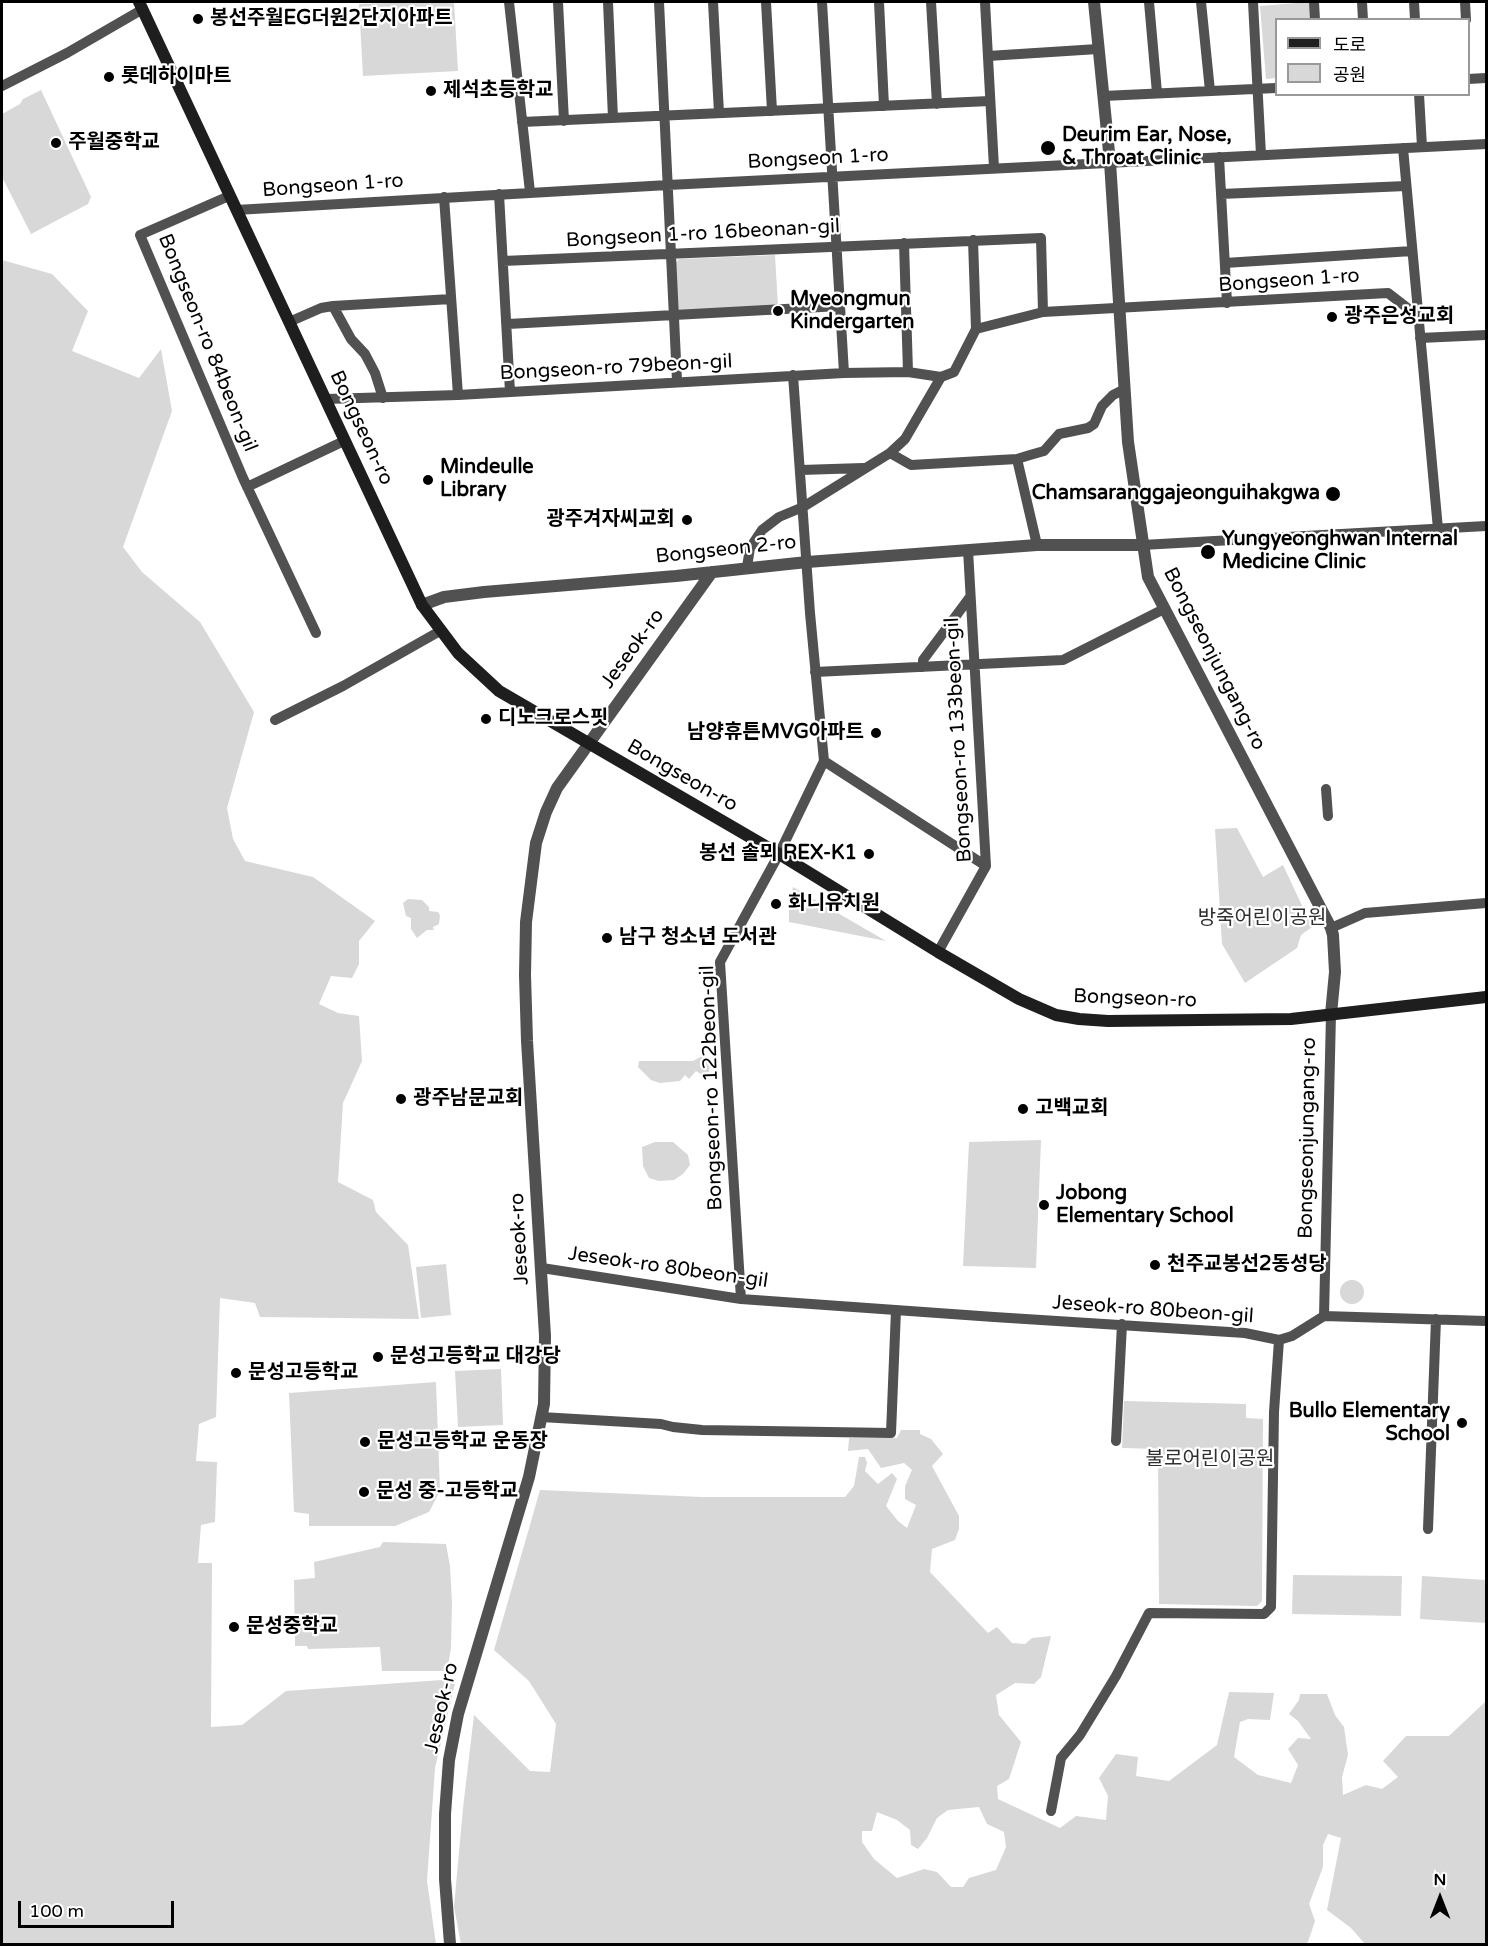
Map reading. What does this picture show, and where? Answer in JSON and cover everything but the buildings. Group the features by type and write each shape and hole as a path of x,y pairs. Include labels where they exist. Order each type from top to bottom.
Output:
{"main road":[{"name":"Bongseon-ro","path":"141,5 422,605 440,631 470,666 499,691 779,854 938,952 1044,1011 1079,1020 1245,1021 1291,1019 1486,997"}],"street":[{"path":"509,2 530,192"},
{"path":"558,2 564,121"},
{"path":"608,2 609,118"},
{"path":"659,2 677,381"},
{"path":"713,2 719,113"},
{"path":"766,2 772,111"},
{"path":"822,2 844,373"},
{"path":"879,2 884,106"},
{"path":"931,2 937,104"},
{"path":"985,2 994,168"},
{"name":"Bongseonjungang-ro","path":"1094,2 1110,162 1128,442 1148,577 1333,935 1335,972 1331,1014 1324,1316"},
{"path":"1149,2 1157,93"},
{"path":"1201,2 1210,91"},
{"path":"1253,2 1262,155"},
{"path":"1314,2 1315,18"},
{"path":"1362,2 1363,18"},
{"path":"1414,2 1415,18"},
{"path":"1465,2 1466,18"},
{"path":"2,86 67,53 141,5"},
{"path":"988,56 1098,49"},
{"path":"1470,79 1486,78"},
{"path":"1103,96 1275,87"},
{"path":"1419,96 1422,147"},
{"path":"522,123 990,101"},
{"name":"Bongseon 1-ro","path":"236,210 668,184 1486,144"},
{"path":"1403,148 1438,529"},
{"path":"1219,157 1227,303"},
{"path":"1221,194 1406,186"},
{"path":"499,194 510,392"},
{"name":"Bongseon-ro 84beon-gil","path":"229,196 140,235 247,487 316,633"},
{"path":"444,197 458,395"},
{"name":"Bongseon 1-ro 16beonan-gil","path":"503,261 1041,238 1043,312"},
{"path":"747,567 750,548 762,530 779,517 803,507 890,453 905,439 941,377 954,372 976,329 973,240"},
{"path":"904,243 908,372"},
{"path":"1225,263 1412,252"},
{"name":"Bongseon 1-ro","path":"976,329 1043,312 1388,293 1410,310 1418,311"},
{"path":"289,322 321,308 333,306 451,299"},
{"path":"333,306 351,339 365,354 375,373 383,398"},
{"path":"507,324 840,306"},
{"path":"1420,338 1486,335"},
{"name":"Bongseon-ro 79beon-gil","path":"326,399 458,395 844,373 908,372 941,377"},
{"path":"793,375 815,672 824,761 987,866"},
{"path":"890,453 911,465 1017,459 1044,451 1059,434 1088,428 1094,424 1102,406 1113,395 1125,388"},
{"path":"247,487 344,441"},
{"path":"1017,459 1037,545"},
{"path":"801,470 863,468"},
{"name":"Bongseon 2-ro","path":"422,605 444,597 484,592 747,567 968,550 1037,545 1142,545 1486,526"},
{"name":"Bongseon-ro 133beon-gil","path":"938,952 987,866 968,550"},
{"name":"Jeseok-ro","path":"450,1944 445,1880 445,1814 449,1760 458,1714 529,1477 541,1417 545,1374 542,1268 527,1041 526,922 536,843 557,788 587,744 660,648 712,572"},
{"path":"923,667 923,660 970,597"},
{"path":"815,672 1063,660 1164,609"},
{"path":"275,720 351,682 440,631"},
{"name":"Bongseon-ro 122beon-gil","path":"741,1299 720,962 779,854 824,761"},
{"path":"1326,789 1328,816"},
{"path":"1331,928 1365,913 1486,903"},
{"name":"Jeseok-ro 80beon-gil","path":"542,1268 741,1299 1245,1333 1279,1340 1292,1336 1324,1316"},
{"path":"541,1417 662,1424 702,1430 891,1433 896,1310"},
{"path":"1324,1316 1486,1321"},
{"path":"1428,1529 1436,1319"},
{"path":"1116,1441 1122,1324"},
{"path":"1051,1812 1061,1758 1080,1736 1116,1676 1149,1613 1264,1614 1271,1607 1274,1412 1279,1340"}],"green space":[{"path":"454,2 458,71 363,76 359,4"},
{"path":"1310,2 1311,18 1275,18 1275,78 1266,79 1260,6"},
{"path":"41,90 91,197 88,204 31,234 2,177 2,114"},
{"path":"775,255 778,306 677,311 675,264 679,259"},
{"path":"2,260 52,274 88,311 72,351 139,378 161,349 172,411 123,547 142,572 200,622 254,712 227,808 233,839 245,861 313,877 375,921 359,941 359,964 352,978 331,976 319,1004 338,1013 359,1016 362,1061 343,1103 338,1182 373,1200 376,1212 408,1245 419,1319 260,1317 255,1303 220,1298 216,1417 199,1424 196,1461 217,1462 215,1522 201,1525 198,1563 212,1563 211,1727 242,1725 286,1691 456,1679 435,1768 427,1881 436,1944 2,1944"},
{"name":"방죽어린이공원","path":"1237,828 1263,877 1283,865 1312,927 1301,935 1297,948 1245,983 1222,944 1215,829"},
{"path":"793,887 886,941 789,922 789,892 792,892"},
{"path":"408,899 422,900 429,907 429,911 438,912 439,924 433,927 434,930 427,930 417,938 411,929 411,918 406,916 403,903"},
{"path":"702,1056 710,1061 709,1073 702,1075 696,1071 689,1079 685,1075 680,1081 660,1083 651,1080 638,1067 639,1061 693,1061"},
{"path":"1041,1140 1036,1268 963,1266 969,1142"},
{"path":"655,1142 673,1142 688,1155 690,1165 683,1174 674,1180 659,1181 649,1178 643,1166 642,1147"},
{"path":"446,1264 451,1315 421,1318 416,1267"},
{"path":"1352,1280 1360,1284 1364,1292 1360,1300 1352,1304 1344,1300 1340,1292 1344,1284"},
{"name":"문성고등학교 운동장","path":"501,1369 503,1425 458,1427 455,1371"},
{"name":"문성고등학교 운동장","path":"436,1382 440,1491 429,1512 395,1526 309,1526 309,1514 294,1512 289,1393"},
{"name":"불로어린이공원","path":"1124,1401 1246,1404 1246,1418 1263,1419 1262,1601 1257,1606 1159,1604 1158,1449 1122,1448"},
{"path":"901,1430 920,1430 920,1434 931,1439 943,1454 932,1466 959,1516 959,1529 955,1540 932,1549 930,1572 988,1633 997,1627 1012,1643 1025,1644 1032,1638 1051,1636 1041,1677 1034,1684 1015,1683 996,1695 999,1715 1021,1742 1009,1779 997,1786 998,1799 1060,1828 1076,1816 1106,1820 1108,1796 1099,1778 1116,1754 1138,1757 1136,1776 1169,1781 1217,1745 1229,1692 1274,1693 1270,1720 1248,1719 1240,1722 1234,1757 1258,1775 1291,1783 1298,1765 1288,1749 1298,1738 1311,1739 1298,1721 1289,1714 1299,1700 1300,1694 1327,1694 1335,1715 1344,1727 1348,1755 1342,1777 1343,1795 1366,1785 1382,1789 1398,1777 1383,1761 1406,1736 1449,1736 1486,1701 1486,1944 1365,1944 1351,1928 1327,1910 1341,1838 1328,1834 1323,1845 1323,1867 1309,1904 1315,1921 1308,1942 1304,1944 461,1944 454,1907 474,1715 530,1771 550,1772 556,1724 529,1681 494,1650 540,1490 702,1497 845,1497 854,1486 859,1457 865,1457 867,1463 865,1471 878,1484 892,1473 897,1479 886,1506 907,1528 916,1505 905,1499 905,1486 912,1470 904,1463 881,1468 868,1449 848,1451 849,1438 897,1438","holes":["979,1807 987,1824 1004,1832 1006,1847 996,1870 969,1878 963,1887 951,1887 937,1872 924,1869 897,1878 874,1859 862,1842 862,1831 872,1831 877,1812 897,1820 910,1830 911,1845 918,1849 927,1838 937,1818 948,1810"]},
{"path":"383,1542 446,1544 452,1603 451,1648 447,1671 382,1671 380,1647 308,1649 307,1646 295,1646 294,1580 315,1578 314,1562 380,1547"},
{"path":"1293,1575 1402,1576 1401,1616 1292,1614"},
{"path":"1422,1576 1486,1580 1486,1623 1420,1619"}],"place":[{"name":"봉선주월EG더원2단지아파트","path":"198,19"},
{"name":"롯데하이마트","path":"109,77"},
{"name":"제석초등학교","path":"431,91"},
{"name":"주월중학교","path":"56,143"},
{"name":"Deurim Ear, Nose, & Throat Clinic","path":"1048,148"},
{"name":"Myeongmun Kindergarten","path":"778,311"},
{"name":"광주은성교회","path":"1332,317"},
{"name":"Mindeulle Library","path":"428,480"},
{"name":"Chamsaranggajeonguihakgwa","path":"1333,494"},
{"name":"광주겨자씨교회","path":"687,520"},
{"name":"Yungyeonghwan Internal Medicine Clinic","path":"1208,552"},
{"name":"디노크로스핏","path":"486,719"},
{"name":"남양휴튼MVG아파트","path":"876,733"},
{"name":"봉선 솔뫼 REX-K1","path":"869,854"},
{"name":"화니유치원","path":"776,904"},
{"name":"남구 청소년 도서관","path":"607,938"},
{"name":"광주남문교회","path":"401,1099"},
{"name":"고백교회","path":"1023,1109"},
{"name":"Jobong Elementary School","path":"1044,1205"},
{"name":"천주교봉선2동성당","path":"1155,1265"},
{"name":"문성고등학교 대강당","path":"378,1357"},
{"name":"문성고등학교","path":"236,1373"},
{"name":"Bullo Elementary School","path":"1462,1423"},
{"name":"문성고등학교 운동장","path":"365,1442"},
{"name":"문성 중-고등학교","path":"364,1492"},
{"name":"문성중학교","path":"234,1627"}]}
